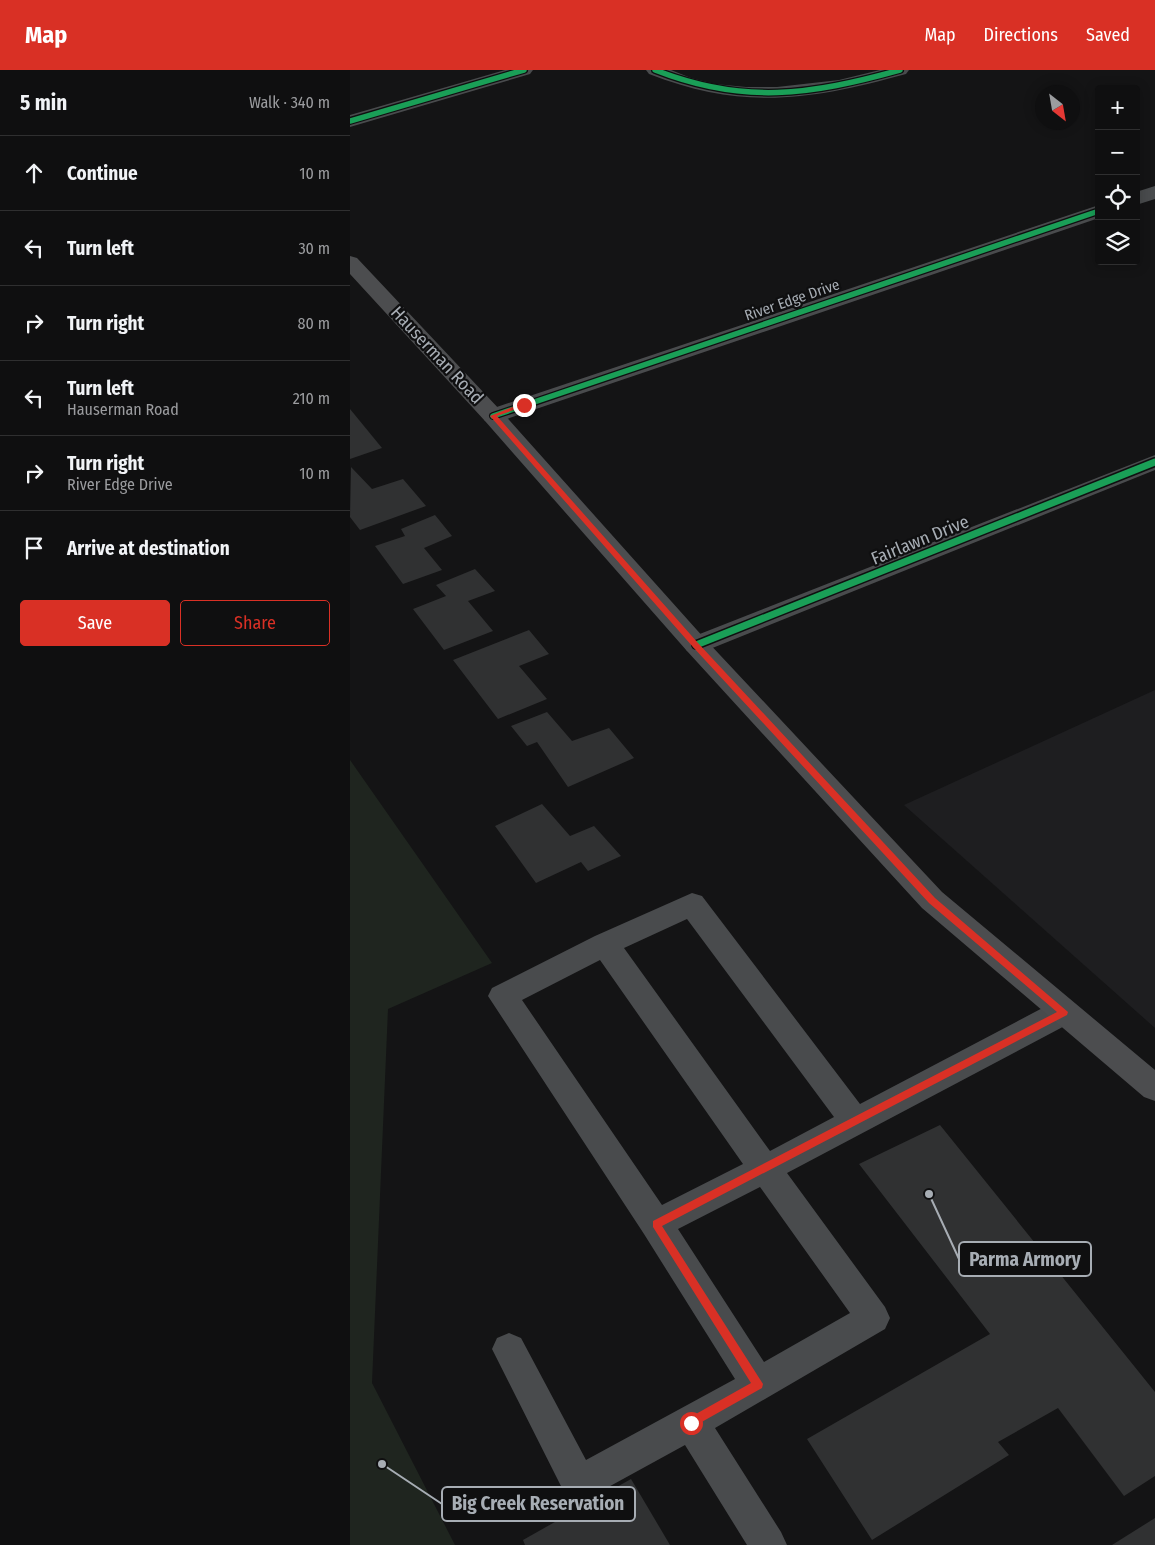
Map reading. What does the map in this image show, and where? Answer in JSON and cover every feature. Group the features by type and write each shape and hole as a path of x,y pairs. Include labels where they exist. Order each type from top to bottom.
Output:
{"main road":[{"name":"Hauserman Road","path":"350,262 493,416 696,645 932,900 1155,1088"}],"street":[{"path":"350,121 524,70"},
{"path":"655,70 679,81 732,92 793,92 854,83 900,70"},
{"path":"1140,198 1155,192"},
{"name":"River Edge Drive","path":"493,416 1095,212"},
{"name":"Fairlawn Drive","path":"696,645 1155,462"},
{"path":"758,1384 656,1224 503,996 605,944 692,904 855,1121"},
{"path":"509,1348 579,1483 691,1423 873,1318 605,944"},
{"path":"656,1224 1063,1012"},
{"path":"691,1423 768,1545"}],"shaded area":[{"path":"1155,690 1155,1028 904,805"},
{"path":"350,760 492,963 388,1009 372,1383 455,1545 350,1545"}],"building":[{"path":"350,409 382,448 350,459"},
{"path":"351,467 372,489 403,479 426,506 360,530 350,517"},
{"path":"435,515 452,536 424,548 442,570 403,584 375,546 405,536 401,529"},
{"path":"475,569 495,591 468,601 493,631 444,650 413,609 446,596 436,585"},
{"path":"529,630 549,654 519,666 547,699 498,719 453,660"},
{"path":"547,712 572,741 609,728 634,758 568,787 537,742 527,746 511,726"},
{"path":"542,804 570,836 594,826 621,856 588,871 581,862 536,883 495,826"},
{"path":"940,1125 1155,1392 1155,1476 1124,1496 1058,1408 998,1442 1009,1455 872,1540 807,1439 990,1334 859,1164"},
{"path":"631,1479 670,1545 525,1545 523,1540"},
{"path":"1155,1518 1155,1545 1112,1545"}],"cycle path":[{"path":"350,121 524,70"},
{"path":"655,70 685,82 715,89 746,93 808,90 839,85 900,70"},
{"path":"493,416 1095,212"},
{"path":"696,645 1155,462"}],"place":[{"name":"Parma Armory","path":"929,1194"},
{"name":"Big Creek Reservation","path":"382,1464"}],"route":[{"path":"524,405 493,416 696,645 932,900 1063,1012 656,1224 758,1384 691,1423"}]}
